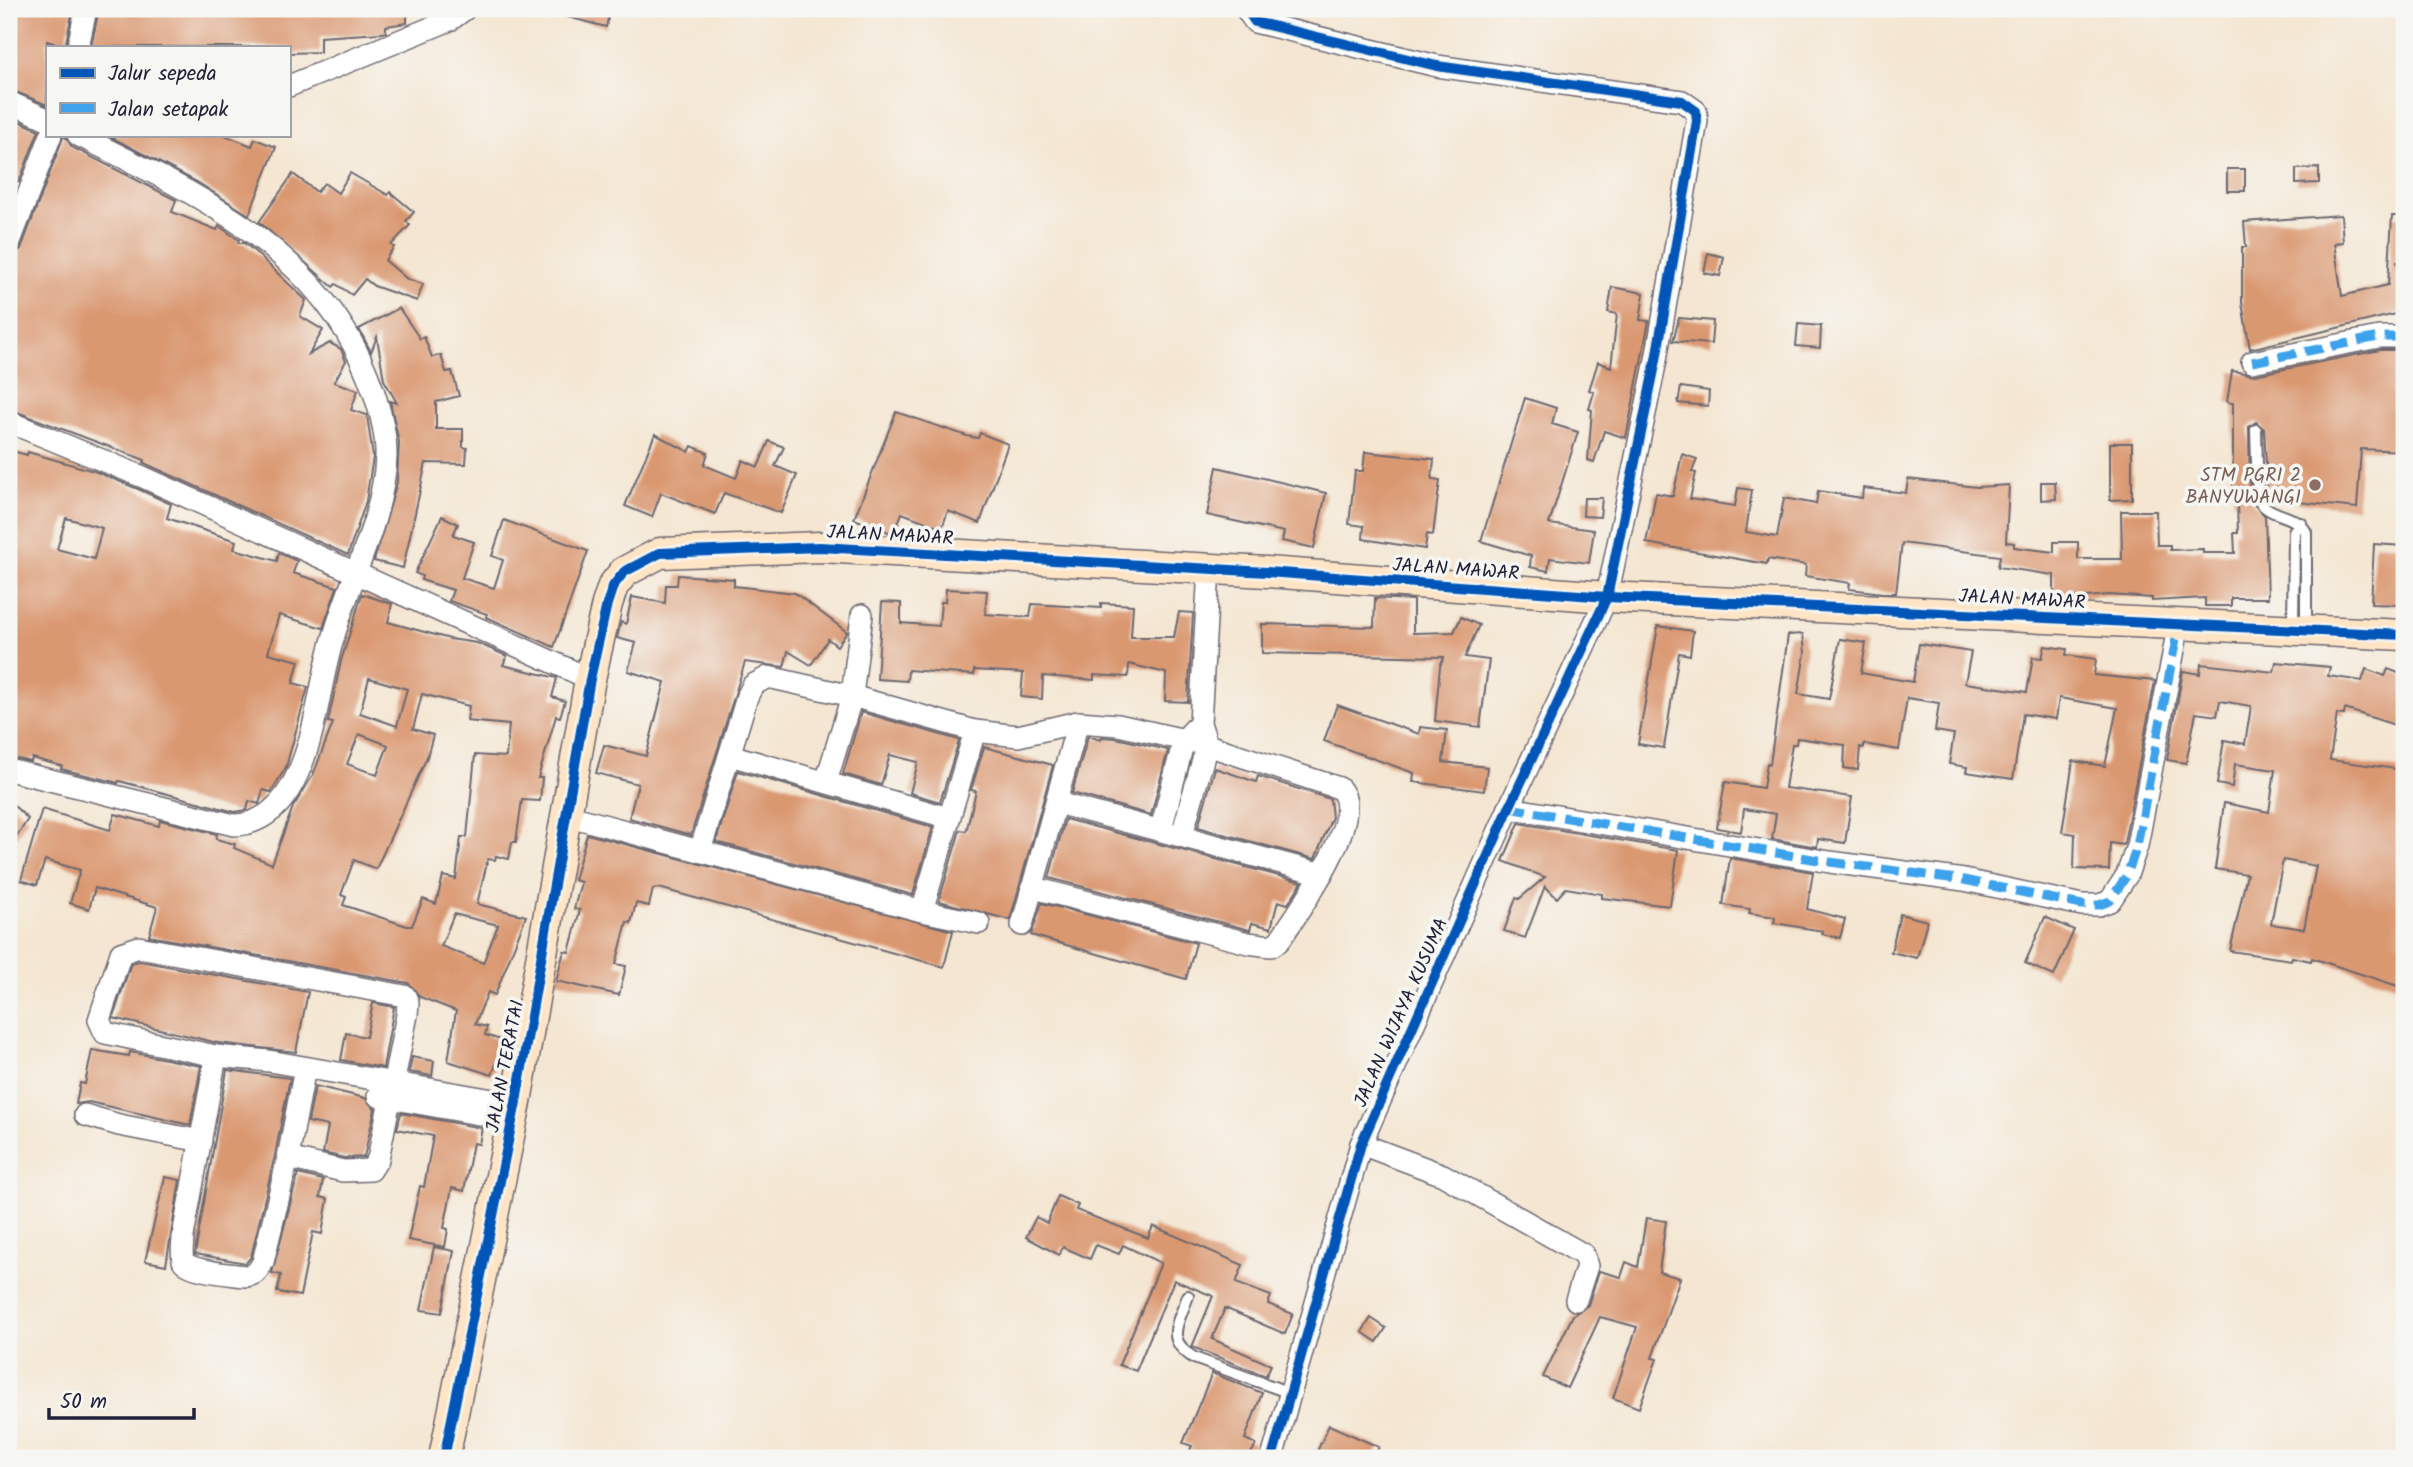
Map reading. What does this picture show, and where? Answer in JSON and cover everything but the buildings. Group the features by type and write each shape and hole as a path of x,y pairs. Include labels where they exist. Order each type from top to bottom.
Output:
{"street":[{"path":"78,46 86,9"},
{"path":"290,86 450,20 465,9"},
{"name":"JALAN WIJAYA KUSUMA","path":"1245,9 1255,22 1437,66 1682,101 1696,111 1697,121 1656,360 1607,597 1509,808 1361,1144 1272,1458"},
{"path":"9,102 46,119"},
{"path":"9,244 51,136"},
{"path":"9,770 218,822 234,825 254,823 287,794 302,768 332,640 380,503 386,455 380,408 347,333 301,271 247,226 167,180 80,136"},
{"path":"2252,362 2379,337 2404,337"},
{"path":"9,422 143,477 590,679"},
{"name":"JALAN MAWAR","path":"590,679 613,586 624,572 660,553 820,547 1209,569 1607,597 2404,635"},
{"path":"1182,835 1207,745 1200,723 1209,569"},
{"path":"826,782 852,696 862,615"},
{"path":"1509,808 1830,862 1964,880 2082,905 2099,905 2110,901 2116,894 2137,846 2179,623"},
{"path":"700,852 747,697 760,679 768,677 852,696 975,731 1018,736 1078,722 1118,725 1207,745 1280,766 1339,788 1348,803 1345,821 1322,874 1279,941 1271,946 1248,943 1034,888"},
{"name":"JALAN TERATAI","path":"444,1458 514,1112 590,679"},
{"path":"1022,925 1078,722"},
{"path":"1161,829 1184,740 1200,723"},
{"path":"922,911 975,731"},
{"path":"730,755 950,818"},
{"path":"1057,803 1322,874"},
{"path":"566,815 922,911 979,923"},
{"path":"288,1158 343,1171 371,1170 378,1159 391,1091 407,1015 408,1003 405,996 139,947 121,953 99,1020 105,1032 304,1074 391,1091 514,1112"},
{"path":"216,1056 182,1248 186,1265 197,1269 244,1276 251,1276 258,1271 288,1158 304,1074"},
{"path":"85,1115 119,1125 201,1141"},
{"path":"1361,1144 1443,1175 1584,1255 1587,1266 1576,1300"}],"lane":[{"path":"2256,430 2258,499 2267,510 2301,523 2294,531 2299,631"},
{"path":"1188,1296 1175,1333 1175,1342 1180,1349 1194,1358 1290,1393"}],"marked path":[{"path":"2252,362 2379,337 2404,337"},
{"path":"1509,808 1830,862 1964,880 2082,905 2099,905 2110,901 2127,875 2137,846 2179,623"}],"cycle path":[{"path":"1246,9 1255,22 1437,66 1682,101 1696,111 1697,121 1656,360 1607,597 1509,808 1361,1144 1272,1458"},
{"path":"444,1458 516,1102 590,679 607,604 613,586 624,572 660,553 820,547 1267,572 1607,597 2404,635"}],"place":[{"name":"STM PGRI 2 BANYUWANGI","path":"2315,485"}]}
